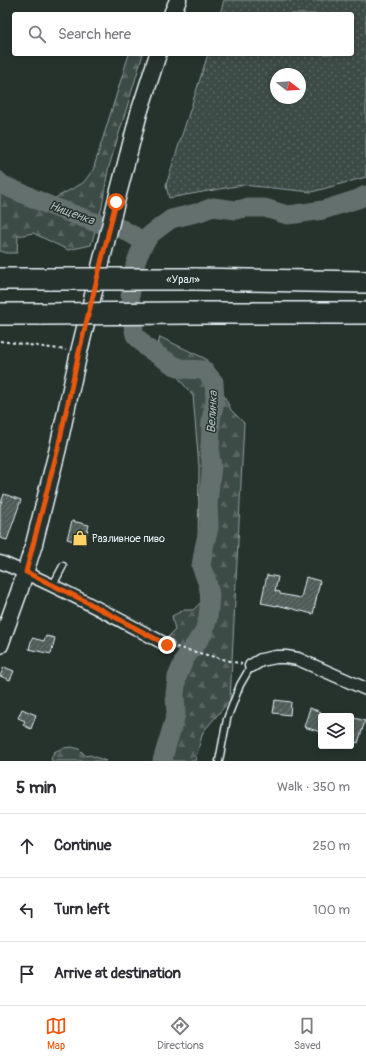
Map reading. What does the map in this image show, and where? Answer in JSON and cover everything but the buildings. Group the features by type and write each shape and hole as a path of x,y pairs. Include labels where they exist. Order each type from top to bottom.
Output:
{"highway":[{"name":"«Урал»","path":"0,279 195,279 366,282"},
{"path":"0,314 366,313"}],"street":[{"path":"173,12 178,0"},
{"path":"0,645 26,572 58,448 79,352 116,202 139,113 157,56"},
{"path":"0,562 53,585 167,645"},
{"path":"251,666 261,660 276,657 292,658 310,664 366,689"}],"lane":[{"path":"53,585 63,566"},
{"path":"219,761 228,719 240,685 251,666"}],"path":[{"path":"0,341 79,352"},
{"path":"167,645 251,666"}],"green space":[{"path":"224,0 366,0 366,177 312,192 242,185 169,198 166,185 207,56 354,56 354,12 221,12"},
{"path":"128,56 142,56 108,170 102,207 91,245 68,250 33,233 18,236 17,253 0,251 0,171 12,181 31,187 42,194 55,198 83,183 93,170"},
{"path":"160,337 206,359 231,410 244,423 230,700 203,732 195,761 172,761 169,717 180,651 163,642 175,630 172,616 184,610 193,610 201,602 198,545 199,467 193,396 177,376 154,360"},
{"path":"72,747 79,749 86,756 90,755 106,761 52,761 51,759 54,752 63,748"}],"waterway":[{"name":"Нищенка","path":"0,183 46,204 94,222 122,229 145,242"},
{"name":"Велинка","path":"162,761 176,714 175,694 177,677 185,658 203,634 208,618 210,595 201,566 209,527 208,503 212,465 210,455 211,419 215,402 214,382 204,370 184,369 173,365 147,348 135,335 130,297 135,265 145,242 151,234 171,219 200,212 213,207 236,210 246,208 265,208 287,215 296,214 323,210 366,195"}],"place":[{"name":"Разливное пиво","path":"80,538"}],"route":[{"path":"116,202 79,352 58,448 26,572 83,600 167,645"}]}
